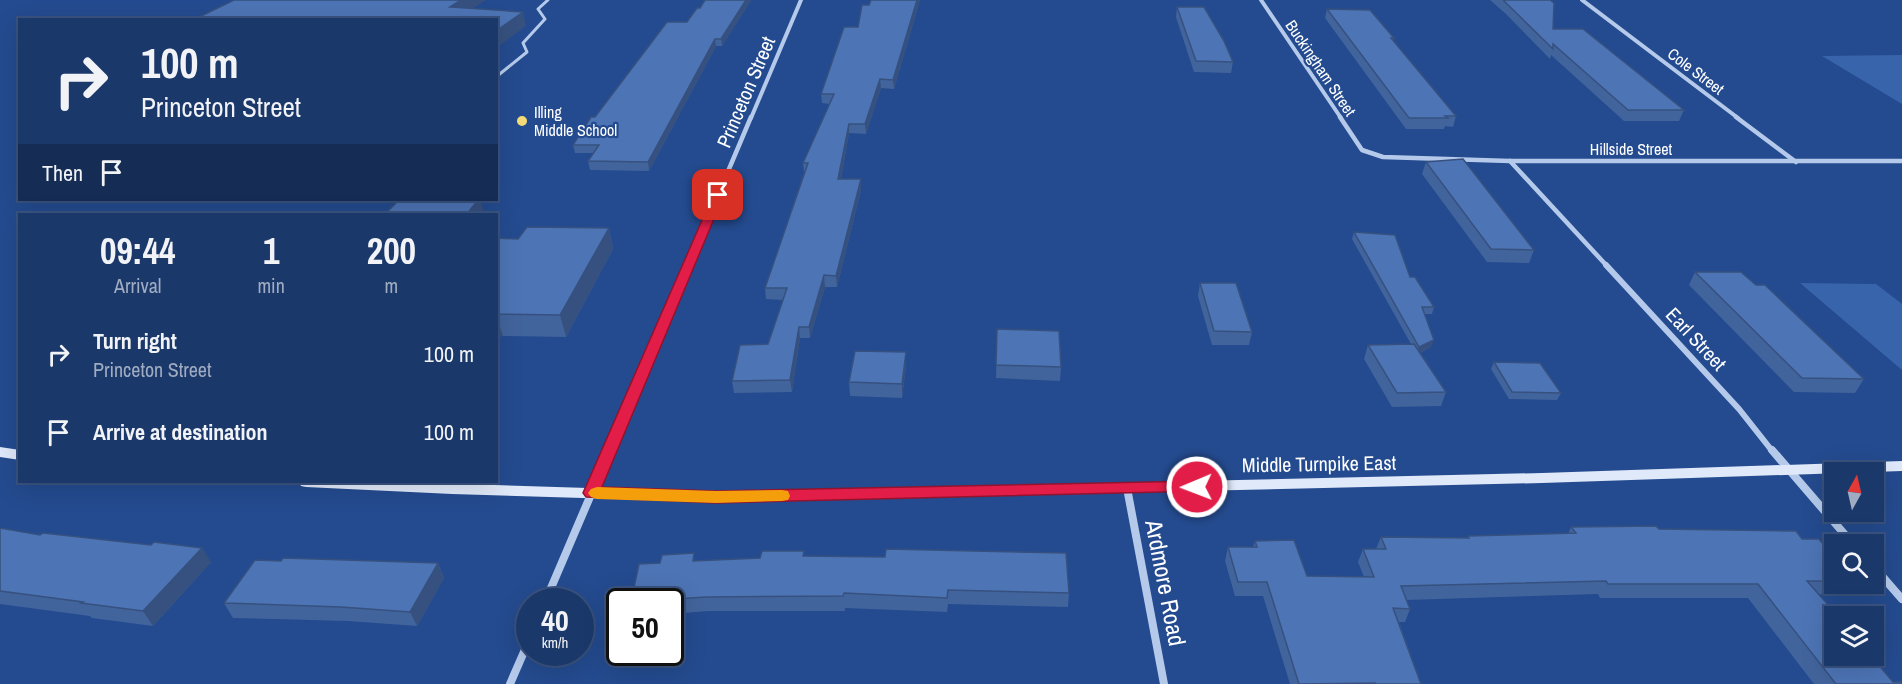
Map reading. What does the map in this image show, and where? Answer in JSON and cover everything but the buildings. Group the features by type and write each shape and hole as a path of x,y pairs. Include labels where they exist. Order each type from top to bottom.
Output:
{"main road":[{"path":"0,452 18,455"},
{"name":"Middle Turnpike East","path":"332,483 716,497 1789,472 1902,466"}],"street":[{"name":"Princeton Street","path":"551,588 801,0"},
{"name":"Buckingham Street","path":"1261,0 1362,150"},
{"name":"Cole Street","path":"1582,0 1796,162"},
{"name":"Hillside Street","path":"1362,150 1383,157 1509,161 1902,161"},
{"name":"Earl Street","path":"1509,161 1738,409 1789,472 1844,534"},
{"name":"Ardmore Road","path":"1127,488 1164,684"},
{"path":"1884,578 1902,599"},
{"path":"510,684 518,666"}],"lane":[{"path":"498,75 527,52 523,43 545,19 538,9 548,0"}],"shaded area":[{"path":"1902,55 1902,104 1822,56"},
{"path":"1800,283 1876,284 1902,304 1902,370"}],"slow traffic":[{"path":"597,493 716,497 782,496"}],"place":[{"name":"Illing Middle School","path":"522,121"}],"route":[{"path":"718,195 591,493 716,497 1197,487"}]}
